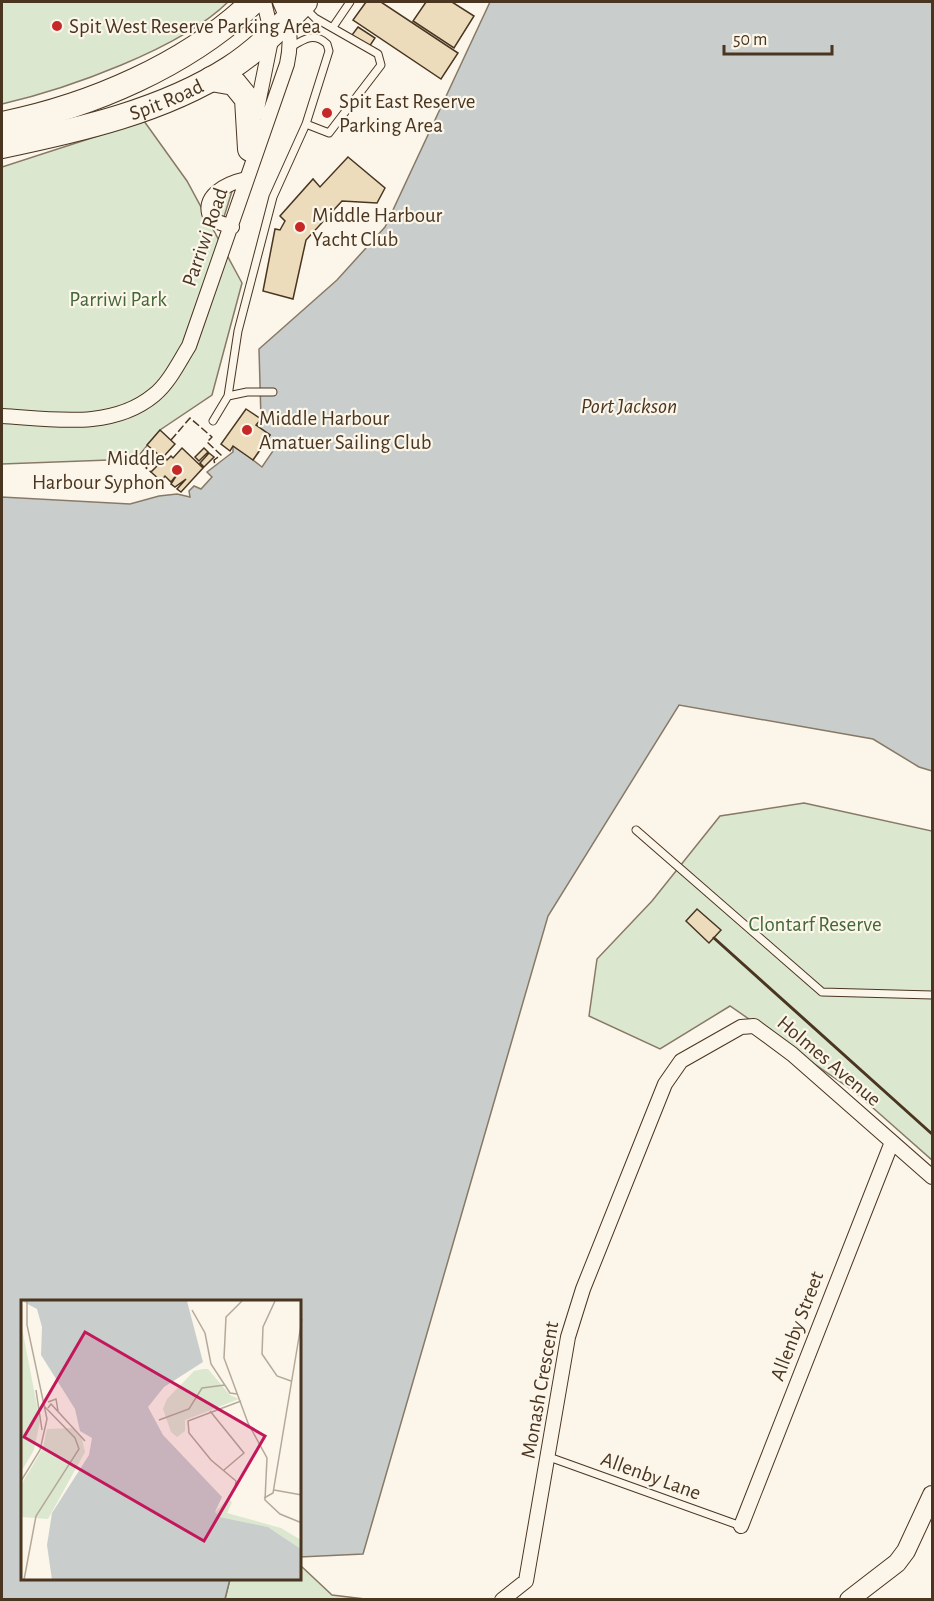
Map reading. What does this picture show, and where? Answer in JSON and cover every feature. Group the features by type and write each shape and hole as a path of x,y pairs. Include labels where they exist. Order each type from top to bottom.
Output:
{"highway":[{"name":"Spit Road","path":"2,124 66,106 116,88 159,67 220,30 253,2"},
{"name":"Spit Road","path":"2,146 134,111 211,79 246,57 291,16"},
{"path":"211,79 234,83 247,99 248,167"}],"street":[{"name":"Parriwi Road","path":"264,2 291,16"},
{"name":"Parriwi Road","path":"2,416 90,419 133,410 156,394 189,345 232,227 291,16"},
{"name":"Parriwi Road","path":"248,167 291,16"},
{"path":"232,227 212,220 208,213 208,204 217,191 248,167"},
{"name":"Holmes Avenue","path":"665,1084 681,1061 741,1027 754,1026 792,1054 933,1177"},
{"name":"Monash Crescent","path":"502,1599 526,1581 568,1337 583,1289 665,1084"},
{"name":"Allenby Street","path":"741,1526 892,1142"},
{"path":"849,1599 897,1563 915,1539 933,1495"}],"lane":[{"path":"333,27 350,2"},
{"path":"291,16 315,18 333,27 378,54 381,65 328,133 306,124"},
{"path":"213,421 228,396 238,332 273,197 306,124 329,51 327,44 308,37 291,16"},
{"path":"228,396 247,392 273,392"},
{"path":"636,830 822,992 933,995"},
{"name":"Allenby Lane","path":"549,1457 741,1526"}],"green space":[{"path":"2,2 228,2 182,36 153,51 89,78 2,104"},
{"name":"Parriwi Park","path":"144,121 187,181 242,283 212,395 160,430 136,459 2,464 2,167"},
{"path":"233,188 223,220 219,220 213,204"},
{"name":"Clontarf Reserve","path":"804,803 932,831 932,1160 855,1092 730,1006 660,1049 589,1016 597,959 652,901 720,816"},
{"path":"302,1567 332,1595 365,1599 225,1599 230,1580 302,1580"}],"water":[{"name":"Port Jackson","path":"490,2 932,2 932,771 919,767 873,739 679,705 548,916 363,1554 302,1557 302,1300 21,1300 21,1580 230,1580 225,1599 2,1599 2,497 130,504 159,496 177,494 190,497 189,491 194,486 201,489 212,477 207,472 233,452 233,446 253,459 270,435 256,425 261,419 259,349 337,280 385,227"}],"pier":[{"path":"266,442 275,448 262,467 253,460"}],"building":[{"path":"366,2 381,2 458,53 441,79 353,20"},
{"path":"426,2 452,2 474,16 454,48 413,21"},
{"path":"358,27 375,38 369,47 352,35"},
{"name":"Middle Harbour Yacht Club","path":"348,157 385,188 377,203 342,201 306,240 293,299 263,291 275,229 280,230 285,221 280,216 313,179 320,187"},
{"name":"Middle Harbour Amatuer Sailing Club","path":"246,409 261,419 256,425 270,435 253,460 233,446 230,451 221,444"},
{"path":"160,430 175,444 155,466 152,463 159,455 147,445"},
{"name":"Middle Harbour Syphon","path":"182,448 203,468 181,492 177,489 186,479 175,487 171,484 178,473 171,482 165,476 161,481 151,472 165,458 167,460 171,456 173,458"},
{"path":"204,448 208,452 199,461 195,457"},
{"path":"209,453 214,457 204,467 200,463"},
{"path":"697,909 721,930 709,943 686,921"}],"fence":[{"path":"171,440 190,418 212,437 207,442 221,455 214,460 215,465"},
{"path":"150,463 146,468 151,472"}],"wall":[{"path":"714,938 932,1134"}],"place":[{"name":"Spit West Reserve Parking Area","path":"57,26"},
{"name":"Spit East Reserve Parking Area","path":"327,113"},
{"name":"Middle Harbour Yacht Club","path":"300,227"},
{"name":"Middle Harbour Amatuer Sailing Club","path":"247,430"},
{"name":"Middle Harbour Syphon","path":"177,470"}]}
